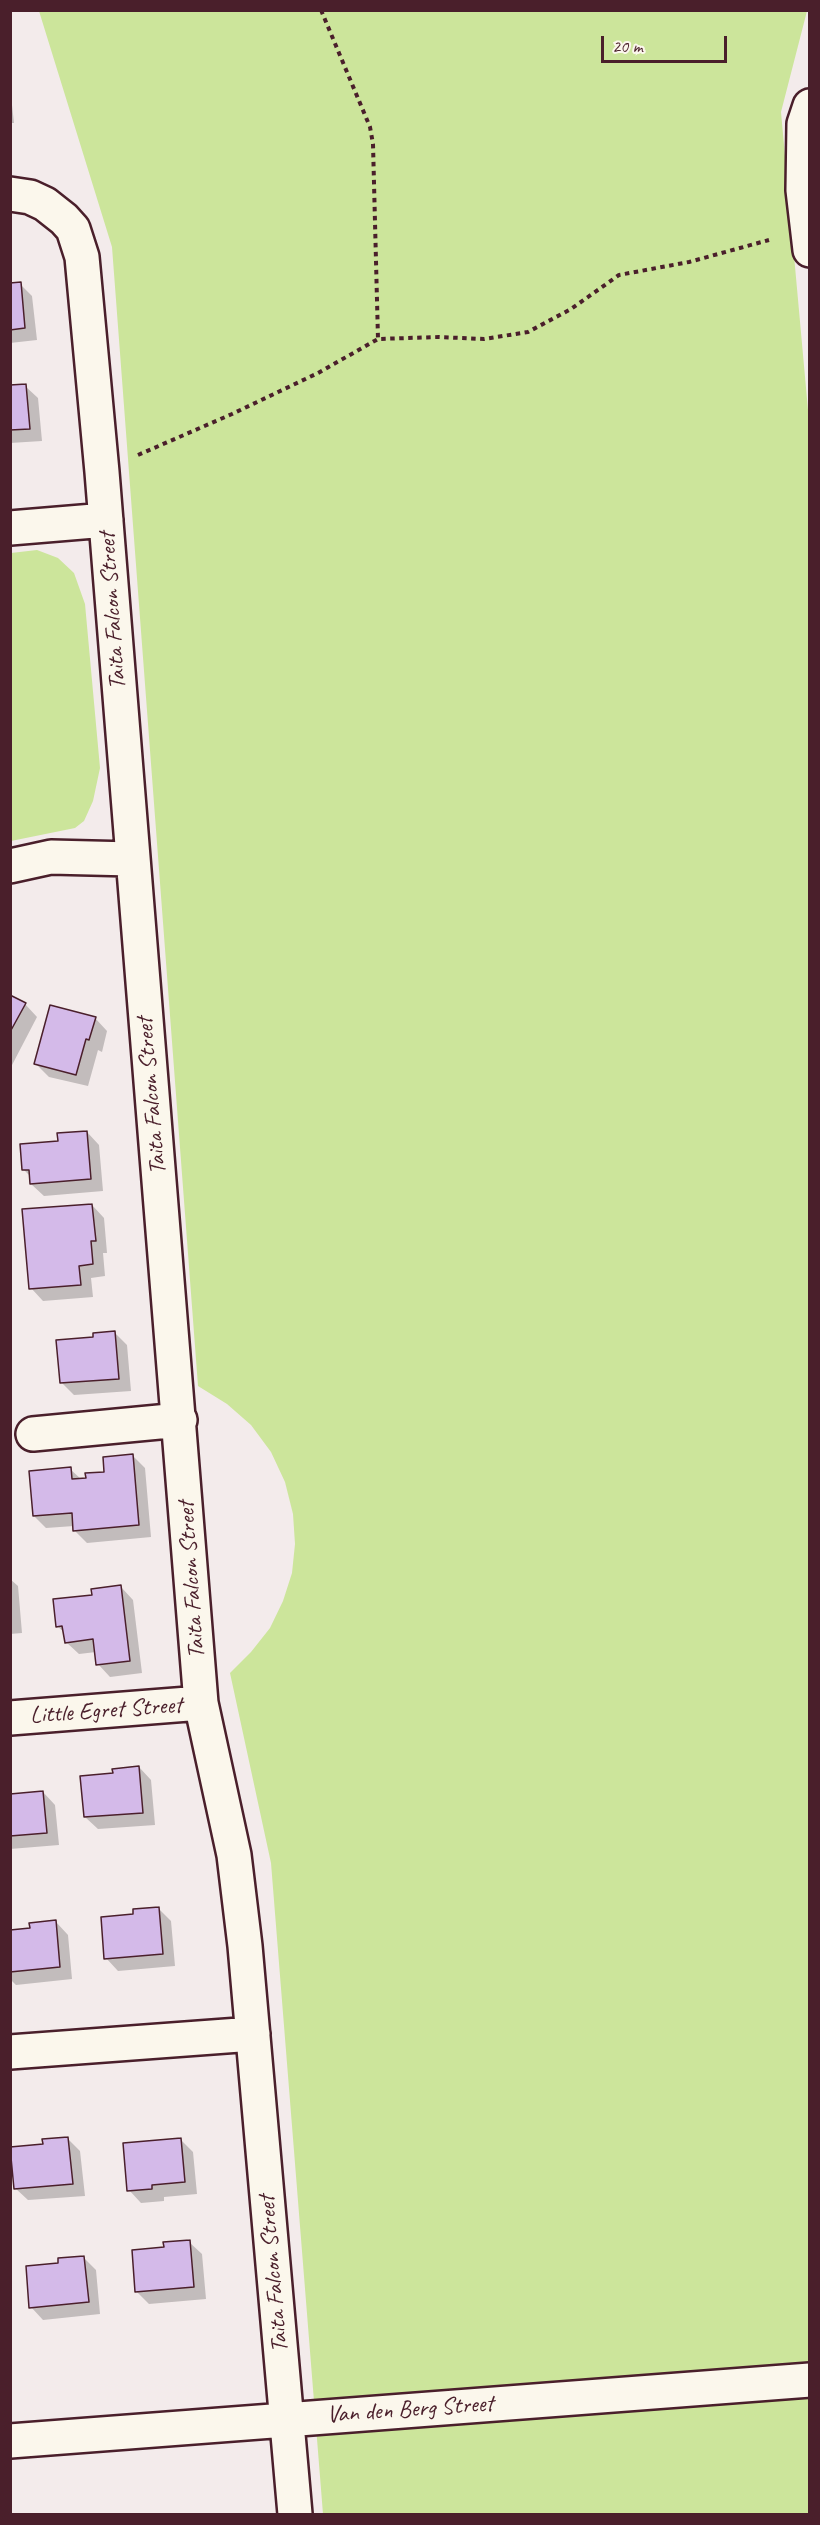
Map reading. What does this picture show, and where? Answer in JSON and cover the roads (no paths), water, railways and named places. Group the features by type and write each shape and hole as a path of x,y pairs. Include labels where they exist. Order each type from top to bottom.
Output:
{"street":[{"path":"808,240 803,168 804,123 810,105"},
{"name":"Taita Falcon Street","path":"10,194 30,197 45,204 64,219 73,229 79,242 84,275 180,1420 201,1703 234,1855 245,1946 295,2514"},
{"path":"10,528 106,520"},
{"path":"10,866 51,857 132,859"},
{"path":"33,1434 180,1420"},
{"name":"Little Egret Street","path":"10,1718 201,1703"},
{"path":"10,2052 253,2034"},
{"name":"Van den Berg Street","path":"10,2441 810,2380"}]}
